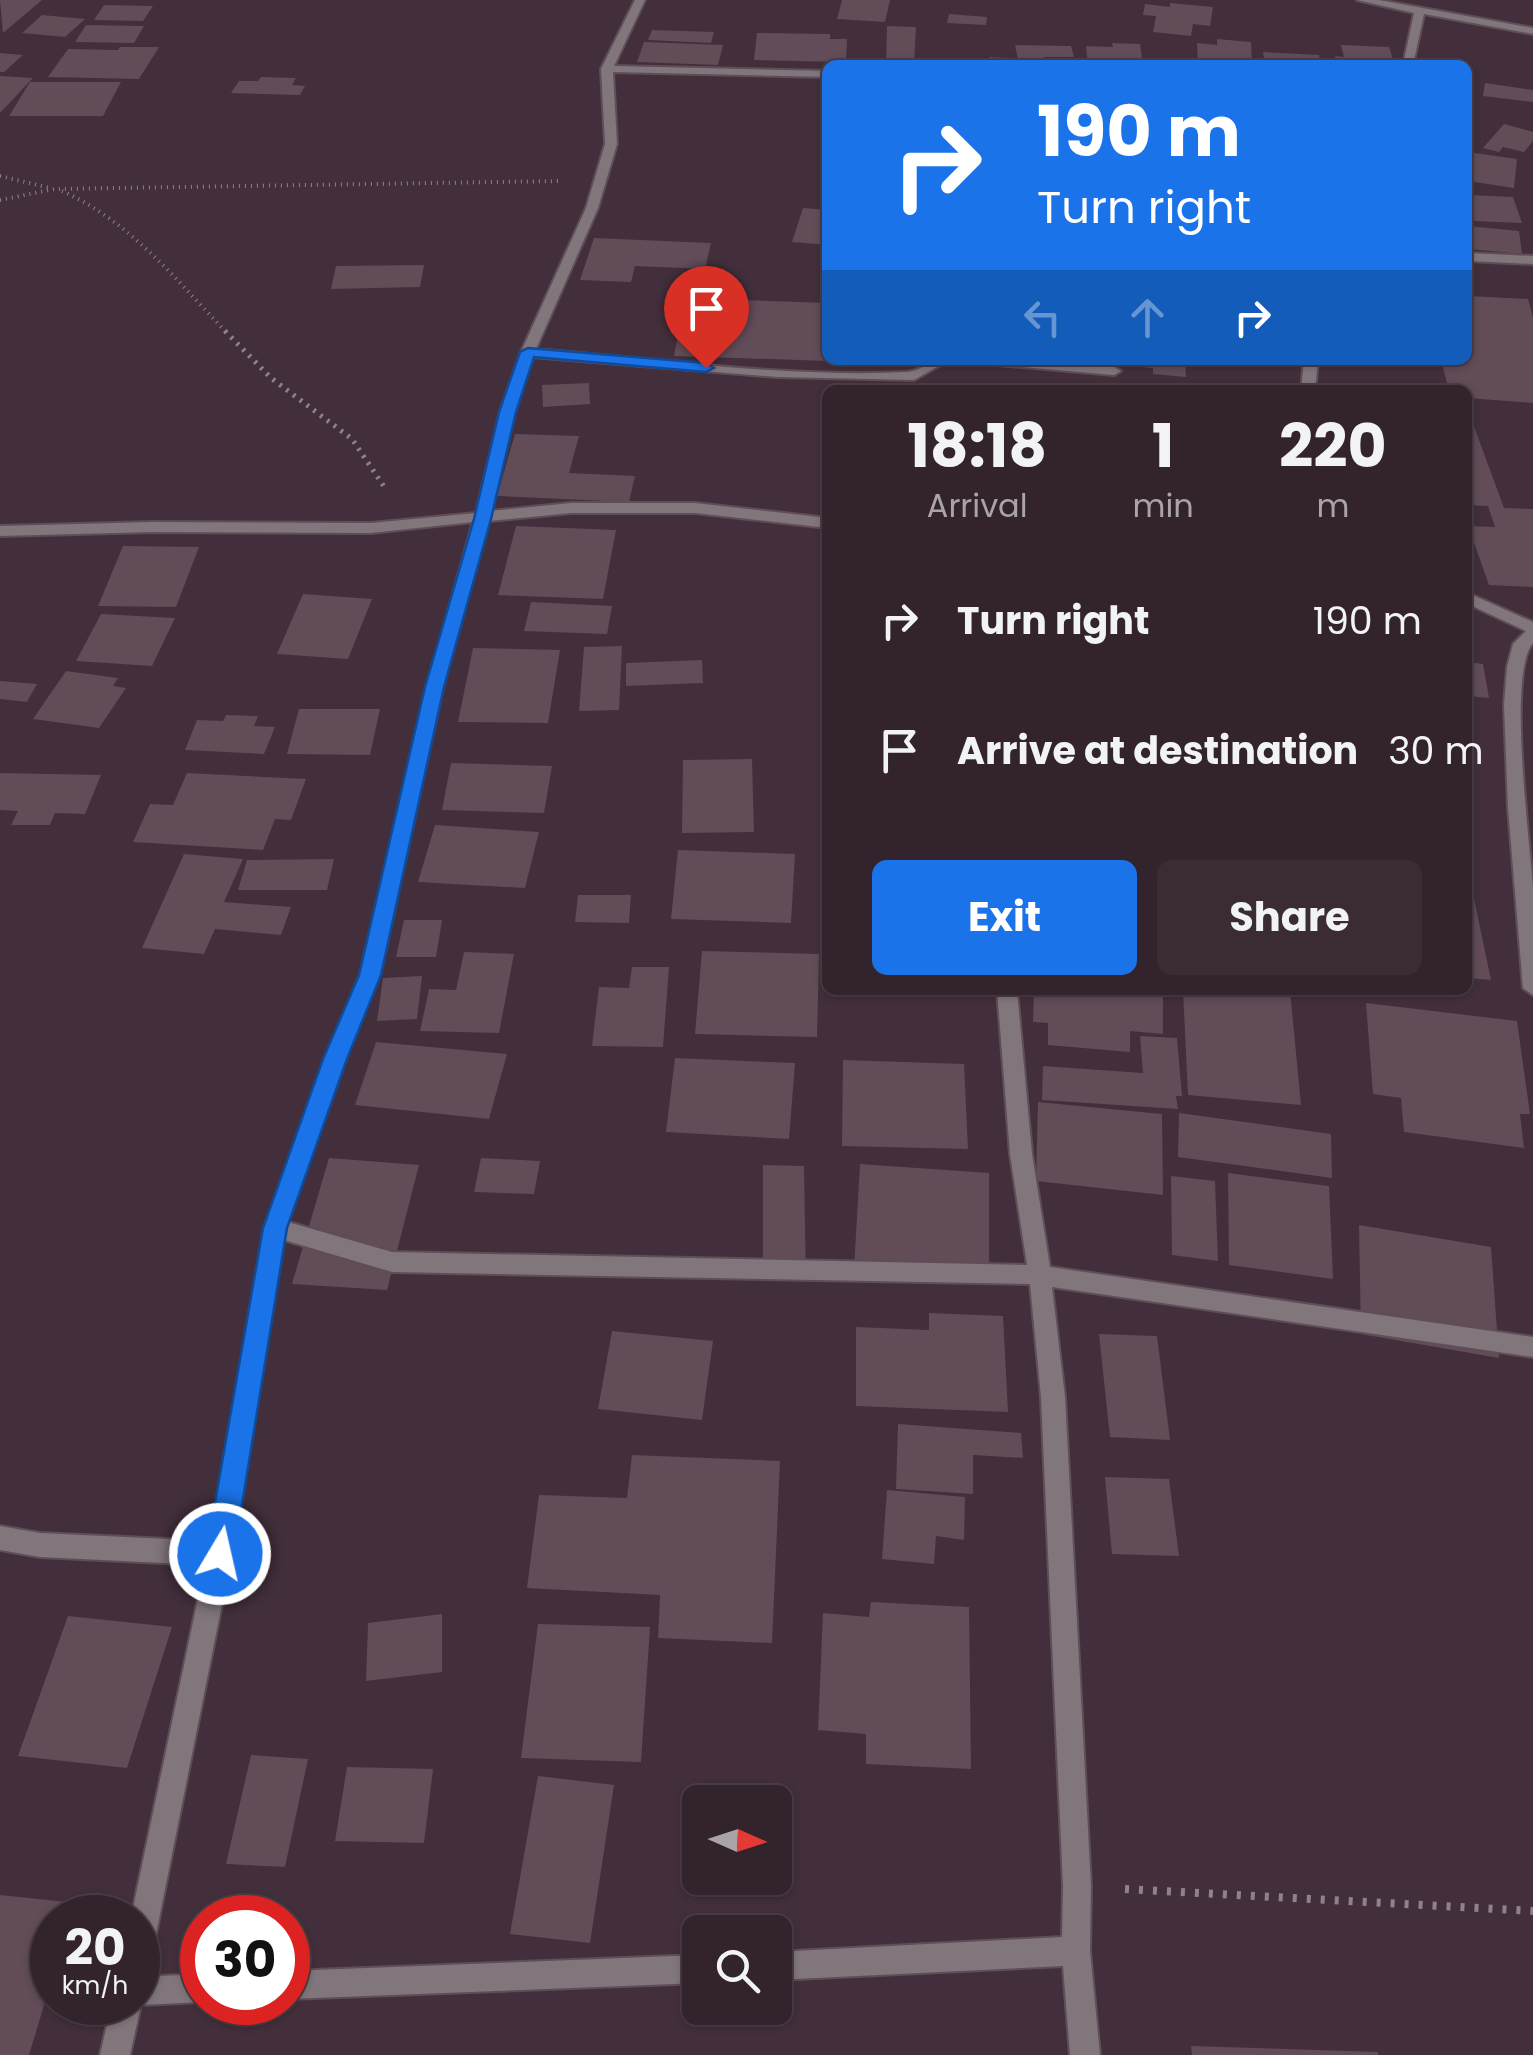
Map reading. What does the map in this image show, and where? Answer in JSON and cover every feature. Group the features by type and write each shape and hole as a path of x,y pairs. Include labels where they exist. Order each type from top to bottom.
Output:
{"street":[{"path":"150,1895 220,1554 275,1228 335,1059 370,975 435,687 508,412 528,352 564,275 601,180 611,144 607,69 640,0"},
{"path":"1362,0 1533,31"},
{"path":"1409,60 1420,12"},
{"path":"607,69 822,74"},
{"path":"1472,256 1533,260"},
{"path":"528,352 777,374 914,376 933,365"},
{"path":"1044,365 1114,371"},
{"path":"0,531 153,527 306,530 434,523 571,508 695,508 822,523"},
{"path":"1472,600 1533,631 1522,643 1516,662 1513,737 1533,988"},
{"path":"1007,995 1021,1154 1040,1275 1063,1552 1077,1886 1076,1951 1085,2055"},
{"path":"275,1228 392,1262 1040,1275 1533,1346"},
{"path":"0,1538 40,1545 220,1554"},
{"path":"792,1965 1076,1951"},
{"path":"310,1984 682,1970"},
{"path":"115,2055 122,2025"}],"path":[{"path":"0,176 54,189 94,205 130,234 271,378 352,439 385,488 434,523"},
{"path":"0,200 54,189 601,180"},
{"path":"1077,1886 1533,1911"}],"building":[{"path":"0,0 42,0 3,33"},
{"path":"842,0 890,0 885,22 837,19"},
{"path":"1170,3 1213,7 1210,26 1193,24 1191,36 1153,32 1156,16 1143,15 1145,4 1170,7"},
{"path":"104,5 153,6 143,21 94,20"},
{"path":"949,14 987,17 986,25 947,23"},
{"path":"42,15 85,19 65,37 22,33"},
{"path":"86,25 144,26 134,43 75,42"},
{"path":"887,26 916,27 914,60 886,60"},
{"path":"652,30 714,32 711,43 648,40"},
{"path":"757,33 830,34 830,39 847,39 846,60 754,60"},
{"path":"1217,39 1251,42 1252,60 1198,60 1197,43 1217,45"},
{"path":"644,42 723,45 718,65 637,62"},
{"path":"1112,43 1140,44 1142,60 1087,60 1086,46 1113,47"},
{"path":"1015,45 1071,46 1074,57 1044,57 1045,60 1018,60"},
{"path":"1341,45 1389,47 1393,60 1336,60 1335,56 1344,57"},
{"path":"159,47 139,79 48,77 68,49"},
{"path":"1263,52 1319,55 1320,60 1264,60"},
{"path":"0,53 23,55 0,72"},
{"path":"0,76 33,78 0,113"},
{"path":"261,77 296,78 292,85 305,86 300,95 231,93 239,81 258,81"},
{"path":"30,82 121,82 103,116 9,116"},
{"path":"1485,83 1533,90 1533,102 1483,96"},
{"path":"1504,124 1533,132 1533,141 1524,152 1483,148"},
{"path":"1472,153 1517,159 1514,188 1472,182"},
{"path":"1472,195 1513,197 1522,223 1474,221"},
{"path":"803,208 822,210 822,244 792,242"},
{"path":"1472,226 1519,231 1522,254 1472,249"},
{"path":"594,238 711,243 705,269 635,266 631,282 580,280"},
{"path":"424,265 420,287 331,289 336,266"},
{"path":"1472,296 1528,299 1533,317 1533,403 1472,398 1472,385 1448,385 1442,365 1472,365"},
{"path":"685,298 822,303 822,361 674,356"},
{"path":"1185,365 1186,377 1153,374 1153,368 1143,367"},
{"path":"589,383 590,404 543,407 542,385"},
{"path":"1472,421 1504,508 1533,509 1533,587 1489,585 1472,537 1472,526 1495,527 1488,506 1472,505"},
{"path":"515,434 579,436 569,473 635,476 629,502 497,496"},
{"path":"516,526 616,530 603,599 498,595"},
{"path":"123,546 199,547 176,607 98,606"},
{"path":"303,594 372,599 348,659 277,654"},
{"path":"531,602 612,606 607,634 524,631"},
{"path":"101,614 175,618 152,666 76,661"},
{"path":"622,646 619,710 579,711 584,647"},
{"path":"473,648 560,650 548,723 458,722"},
{"path":"702,660 703,683 626,686 626,663"},
{"path":"1472,663 1483,664 1489,698 1472,696"},
{"path":"66,671 118,678 113,686 126,688 99,728 33,719"},
{"path":"0,681 37,684 27,702 0,699"},
{"path":"299,709 380,709 370,755 287,754"},
{"path":"226,715 258,716 254,726 275,727 264,754 185,750 197,720 223,721"},
{"path":"752,759 754,832 682,833 683,760"},
{"path":"451,763 552,766 544,813 442,810"},
{"path":"0,773 101,775 85,814 55,813 50,825 11,825 18,811 0,810"},
{"path":"187,773 306,779 291,820 275,819 263,850 133,842 150,804 173,805"},
{"path":"435,825 539,832 525,888 418,882"},
{"path":"678,850 795,854 791,923 671,919"},
{"path":"184,854 243,859 224,902 291,907 281,935 215,929 204,954 142,948"},
{"path":"334,859 327,890 238,890 247,860"},
{"path":"1472,889 1491,980 1472,978"},
{"path":"578,895 631,895 629,923 575,922"},
{"path":"404,920 442,920 436,957 396,957"},
{"path":"702,951 819,954 817,1037 695,1034"},
{"path":"464,952 514,954 499,1033 420,1031 429,989 456,990"},
{"path":"632,967 669,967 663,1047 592,1046 599,987 629,988"},
{"path":"422,976 417,1019 377,1021 383,978"},
{"path":"1034,995 1163,995 1163,1034 1130,1031 1130,1052 1048,1045 1048,1023 1033,1022"},
{"path":"1183,995 1290,995 1301,1105 1188,1095"},
{"path":"1366,1003 1517,1021 1530,1114 1520,1114 1524,1148 1404,1132 1401,1098 1373,1094"},
{"path":"1140,1036 1177,1038 1182,1096 1176,1096 1178,1109 1042,1100 1043,1066 1143,1073"},
{"path":"376,1042 507,1054 489,1119 355,1105"},
{"path":"675,1058 795,1063 789,1139 666,1132"},
{"path":"843,1060 964,1064 968,1149 842,1146"},
{"path":"1038,1102 1162,1114 1163,1195 1036,1181"},
{"path":"1179,1113 1331,1134 1332,1178 1178,1157"},
{"path":"329,1158 419,1165 387,1290 292,1284"},
{"path":"481,1158 540,1161 534,1194 474,1192"},
{"path":"860,1164 989,1173 989,1278 854,1269"},
{"path":"763,1165 804,1166 806,1281 763,1281"},
{"path":"1228,1173 1329,1186 1333,1279 1229,1265"},
{"path":"1171,1176 1215,1181 1218,1261 1172,1255"},
{"path":"1359,1225 1491,1247 1499,1358 1361,1334"},
{"path":"929,1313 1003,1316 1008,1412 856,1406 856,1327 929,1330"},
{"path":"612,1331 713,1341 702,1420 598,1409"},
{"path":"1099,1334 1157,1336 1170,1440 1110,1437"},
{"path":"898,1424 1021,1433 1023,1458 973,1455 973,1494 896,1489"},
{"path":"632,1455 780,1461 772,1643 658,1638 660,1595 527,1588 539,1495 627,1498"},
{"path":"1105,1477 1169,1479 1179,1556 1112,1554"},
{"path":"887,1490 965,1497 964,1540 936,1536 934,1564 882,1559"},
{"path":"871,1602 969,1607 971,1769 866,1764 866,1734 818,1730 823,1613 869,1617"},
{"path":"442,1614 442,1672 366,1681 368,1623"},
{"path":"68,1616 172,1627 127,1768 18,1756"},
{"path":"538,1624 650,1627 641,1762 521,1758"},
{"path":"251,1755 308,1759 285,1867 226,1864"},
{"path":"347,1767 433,1769 424,1843 335,1841"},
{"path":"538,1776 614,1785 590,1943 510,1934"},
{"path":"0,1895 30,1898 30,2025 38,2025 29,2055 0,2055"},
{"path":"1191,2046 1378,2052 1378,2055 1192,2055"}],"route":[{"path":"220,1554 275,1228 335,1059 370,975 435,687 508,412 528,352 706,368"}]}
